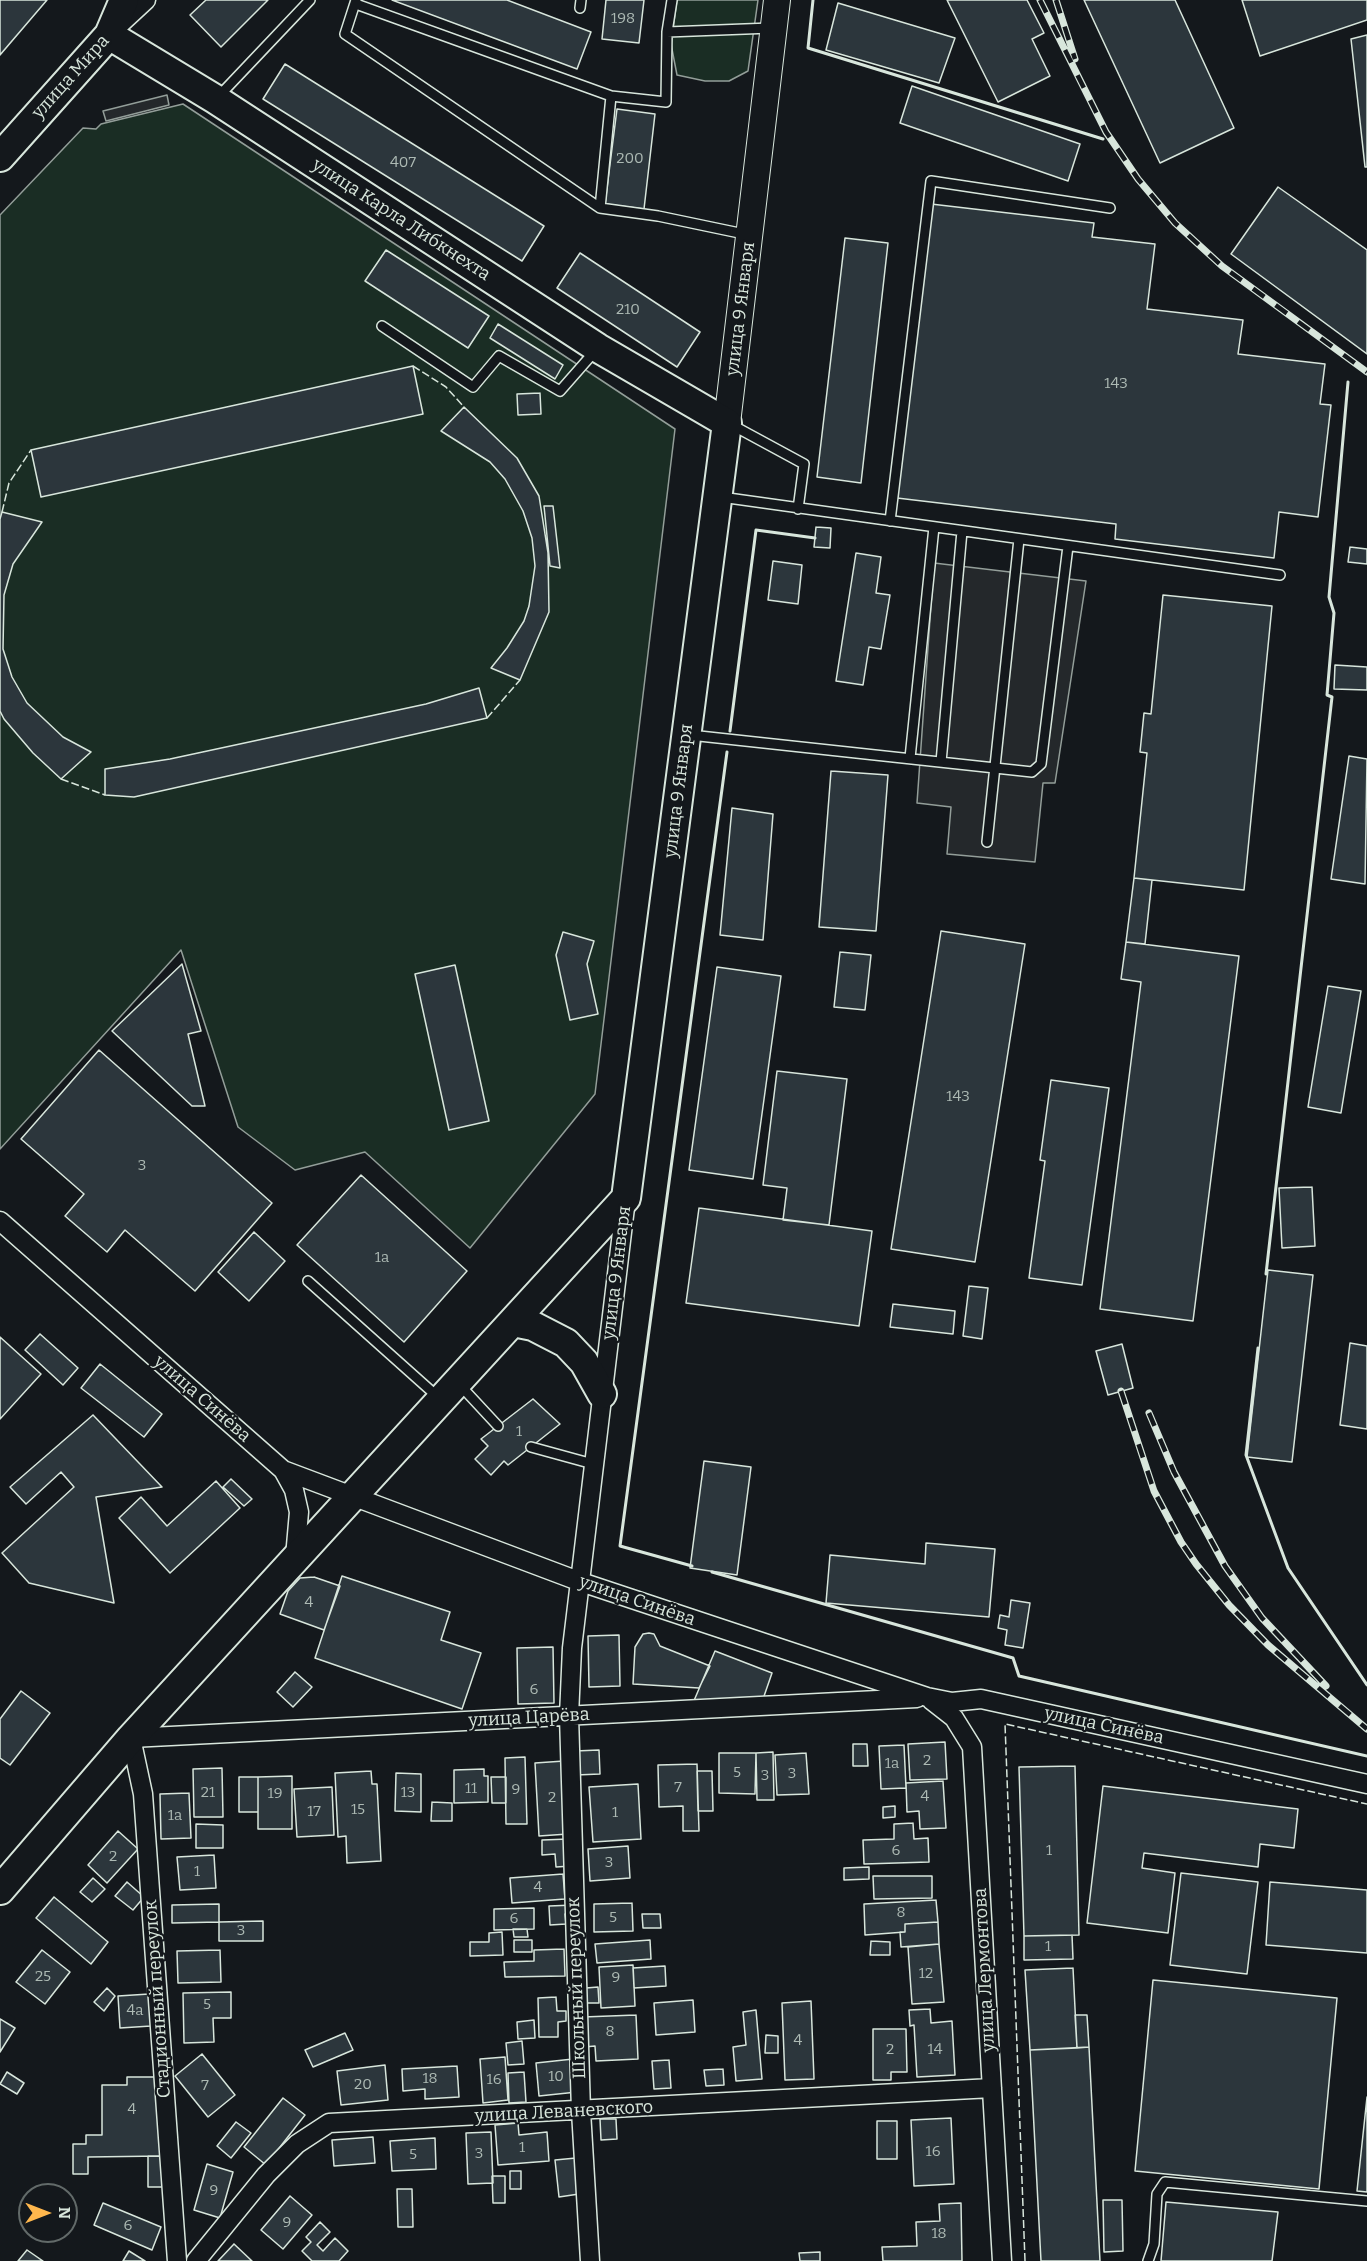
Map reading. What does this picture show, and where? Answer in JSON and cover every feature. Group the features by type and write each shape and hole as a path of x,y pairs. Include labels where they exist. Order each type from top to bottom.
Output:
{"main road":[{"path":"109,34 124,0"},
{"name":"улица Карла Либкнехта","path":"109,34 216,99 598,348 727,423"},
{"name":"улица Мира","path":"0,157 109,34"},
{"name":"улица 9 Января","path":"626,1198 727,423"},
{"path":"0,1890 130,1738 626,1198"},
{"path":"513,1322 533,1326 566,1343 584,1362 602,1394"}],"street":[{"name":"улица Мира","path":"109,34 146,0"},
{"name":"улица 9 Января","path":"727,423 777,0"},
{"name":"улица 9 Января","path":"581,1582 593,1464 626,1198"},
{"name":"улица Синёва","path":"0,1221 283,1470 581,1582 927,1697 952,1702 981,1699 1367,1784"},
{"path":"283,1470 294,1490 299,1512 295,1558"},
{"name":"Школьный переулок","path":"581,1582 572,1648 570,1716 581,2111 590,2261"},
{"name":"улица Царёва","path":"130,1738 927,1697"},
{"name":"улица Лермонтова","path":"927,1697 954,1718 972,1747 1002,2261"},
{"name":"Стадионный переулок","path":"130,1738 143,1794 177,2261"},
{"name":"улица Леваневского","path":"196,2261 266,2175 297,2144 329,2123 992,2088"}],"lane":[{"path":"216,99 310,0"},
{"path":"672,0 667,32 666,102 611,96 356,2 345,34 600,208 658,216 749,236"},
{"path":"667,32 773,28"},
{"path":"600,208 611,96"},
{"path":"890,521 930,181 1110,208"},
{"path":"382,327 473,387 499,356 560,392 598,348"},
{"path":"727,423 804,464 798,508"},
{"path":"718,496 1280,575"},
{"path":"910,758 934,527"},
{"path":"941,762 962,531"},
{"path":"987,842 1019,539"},
{"path":"687,734 1032,772 1041,764 1068,546"},
{"path":"308,1281 449,1391 498,1426"},
{"path":"531,1447 593,1464"},
{"path":"1148,2261 1154,2244 1157,2194 1165,2182 1367,2201"}],"green space":[{"path":"677,0 758,0 748,71 729,81 705,81 677,75 671,44"},
{"path":"183,104 675,429 595,1094 470,1248 365,1152 295,1170 238,1127 181,950 0,1149 0,215 83,128 96,129 101,124"}],"shaded area":[{"path":"167,95 169,105 106,121 103,111"},
{"path":"934,563 1086,581 1055,783 1043,783 1035,862 947,854 951,807 917,803"}],"building":[{"path":"0,0 47,0 0,55"},
{"path":"206,0 268,0 221,47 190,15"},
{"path":"392,0 507,0 591,32 577,69"},
{"path":"606,0 644,0 639,43 602,39"},
{"path":"947,0 1027,0 1044,33 1032,39 1050,76 998,102"},
{"path":"1084,0 1175,0 1234,128 1160,163"},
{"path":"1242,0 1367,0 1367,20 1260,56"},
{"path":"838,3 955,38 939,83 826,50"},
{"path":"1367,35 1367,167 1365,167 1351,39"},
{"path":"285,64 544,226 522,261 263,99"},
{"path":"912,86 1080,144 1068,181 900,123"},
{"path":"617,109 655,114 644,209 605,204"},
{"path":"1278,187 1367,250 1367,354 1231,254"},
{"path":"931,204 1094,223 1092,237 1155,244 1147,309 1243,320 1238,354 1325,364 1320,404 1331,405 1318,517 1279,512 1274,558 1115,539 1116,524 897,498"},
{"path":"845,238 888,243 861,483 817,477"},
{"path":"386,250 489,316 468,348 365,281"},
{"path":"580,253 700,332 677,367 557,288"},
{"path":"498,324 563,365 555,379 490,338"},
{"path":"413,366 423,414 41,497 31,450"},
{"path":"540,393 541,414 518,415 517,394"},
{"path":"464,407 517,458 539,496 548,553 549,612 520,680 491,668 524,621 529,606 535,566 532,538 523,511 505,479 490,462 441,431"},
{"path":"544,506 553,506 560,568 550,566"},
{"path":"2,512 42,522 13,564 4,595 3,649 12,677 27,703 63,737 91,752 61,779 33,753 0,711 0,519"},
{"path":"816,527 831,528 830,548 814,547"},
{"path":"1350,547 1367,549 1367,564 1348,562"},
{"path":"856,553 881,557 876,593 890,595 881,649 869,647 863,685 836,681"},
{"path":"773,561 802,565 798,604 768,600"},
{"path":"1163,595 1272,606 1244,890 1134,878 1147,753 1140,752 1144,713 1151,714"},
{"path":"1335,665 1367,667 1367,690 1334,689"},
{"path":"479,688 487,718 134,797 105,795 105,769 170,759 426,704"},
{"path":"1349,756 1367,759 1365,884 1331,879"},
{"path":"831,771 888,775 876,931 819,927"},
{"path":"732,808 773,814 763,940 720,935"},
{"path":"1134,878 1152,880 1145,944 1126,942"},
{"path":"941,931 1025,944 975,1262 891,1249"},
{"path":"563,932 594,941 587,964 598,1014 570,1020 556,955"},
{"path":"1126,942 1239,956 1193,1321 1100,1309 1141,982 1121,979"},
{"path":"840,952 871,955 865,1010 834,1007"},
{"path":"182,964 201,1031 188,1034 205,1106 192,1106 112,1031"},
{"path":"455,965 489,1121 449,1130 415,974"},
{"path":"717,967 781,976 753,1179 689,1170"},
{"path":"1328,986 1361,991 1341,1113 1308,1107"},
{"path":"99,1050 272,1203 195,1291 125,1230 107,1252 65,1216 84,1194 21,1139"},
{"path":"777,1071 847,1079 829,1225 783,1220 787,1188 763,1185"},
{"path":"1051,1080 1109,1088 1082,1285 1029,1278 1045,1161 1040,1160"},
{"path":"361,1175 467,1271 404,1342 297,1245"},
{"path":"1312,1187 1315,1246 1282,1248 1279,1188"},
{"path":"699,1208 872,1231 859,1326 686,1303"},
{"path":"254,1232 285,1261 249,1301 218,1272"},
{"path":"1268,1270 1313,1275 1292,1462 1247,1457"},
{"path":"969,1286 988,1288 982,1339 963,1336"},
{"path":"893,1304 955,1311 953,1334 890,1327"},
{"path":"40,1334 78,1368 63,1385 25,1350"},
{"path":"0,1337 41,1374 0,1419"},
{"path":"1350,1343 1367,1346 1367,1429 1340,1425"},
{"path":"1122,1344 1133,1388 1108,1395 1096,1351"},
{"path":"100,1364 162,1414 144,1437 81,1388"},
{"path":"533,1399 560,1424 508,1465 504,1461 491,1475 475,1459 488,1446 481,1439"},
{"path":"93,1415 162,1487 96,1497 114,1603 29,1583 2,1553 74,1487 61,1472 26,1504 10,1487"},
{"path":"704,1461 751,1467 737,1575 690,1568"},
{"path":"231,1479 252,1499 244,1506 223,1487"},
{"path":"216,1481 240,1508 170,1573 119,1518 141,1497 167,1526"},
{"path":"926,1543 995,1549 989,1617 826,1603 830,1555 925,1564"},
{"path":"342,1576 450,1612 441,1640 481,1653 462,1709 315,1658"},
{"path":"314,1577 340,1586 324,1630 280,1614 288,1591 300,1578"},
{"path":"1011,1600 1030,1603 1023,1648 1005,1645 1007,1630 998,1628 1000,1615 1009,1617"},
{"path":"643,1634 654,1634 660,1646 710,1666 699,1688 633,1684 635,1647"},
{"path":"619,1635 620,1686 589,1687 588,1636"},
{"path":"553,1647 554,1703 518,1704 517,1648"},
{"path":"715,1651 772,1673 762,1702 693,1703"},
{"path":"295,1672 312,1687 293,1707 277,1692"},
{"path":"21,1691 50,1713 10,1765 0,1758 0,1719"},
{"path":"945,1742 947,1779 910,1780 908,1744"},
{"path":"853,1744 867,1744 868,1766 853,1766"},
{"path":"904,1745 906,1788 881,1789 879,1746"},
{"path":"599,1750 600,1774 576,1775 575,1751"},
{"path":"773,1752 774,1800 757,1800 756,1753"},
{"path":"719,1753 756,1753 755,1794 719,1793"},
{"path":"806,1753 809,1794 777,1795 775,1755"},
{"path":"525,1757 527,1824 506,1824 505,1758"},
{"path":"564,1761 568,1834 539,1836 535,1763"},
{"path":"697,1764 699,1831 683,1831 683,1806 659,1807 658,1765"},
{"path":"1075,1766 1079,1935 1024,1936 1019,1767"},
{"path":"222,1768 223,1817 194,1817 193,1769"},
{"path":"484,1769 484,1776 488,1776 488,1802 454,1803 454,1770"},
{"path":"371,1771 372,1784 377,1784 381,1861 347,1863 346,1836 338,1837 335,1773"},
{"path":"697,1771 712,1771 713,1811 698,1811"},
{"path":"396,1773 421,1774 421,1812 395,1811"},
{"path":"292,1776 292,1829 258,1829 258,1777"},
{"path":"239,1777 258,1777 258,1812 239,1812"},
{"path":"491,1777 506,1777 506,1803 492,1803"},
{"path":"943,1781 946,1828 920,1829 919,1811 907,1812 906,1783"},
{"path":"638,1784 641,1839 593,1842 589,1787"},
{"path":"1103,1786 1298,1809 1294,1848 1260,1844 1258,1867 1144,1853 1142,1868 1175,1873 1168,1933 1087,1923"},
{"path":"332,1787 334,1835 297,1837 294,1789"},
{"path":"189,1793 191,1838 161,1839 160,1794"},
{"path":"432,1802 452,1803 452,1821 431,1821"},
{"path":"895,1806 895,1817 883,1818 883,1807"},
{"path":"913,1823 914,1839 928,1838 929,1862 864,1864 863,1840 894,1839 894,1824"},
{"path":"196,1824 223,1825 223,1848 196,1848"},
{"path":"118,1831 138,1849 107,1883 88,1865"},
{"path":"569,1839 571,1866 556,1867 555,1854 542,1855 542,1840"},
{"path":"628,1846 630,1878 590,1881 588,1849"},
{"path":"214,1855 216,1888 180,1890 177,1857"},
{"path":"869,1867 869,1879 844,1880 844,1868"},
{"path":"1181,1873 1258,1882 1247,1974 1170,1965"},
{"path":"563,1874 565,1899 512,1903 510,1878"},
{"path":"873,1876 932,1876 932,1898 874,1899"},
{"path":"93,1878 105,1889 92,1902 80,1892"},
{"path":"127,1882 144,1897 133,1910 115,1896"},
{"path":"1270,1882 1367,1890 1367,1953 1266,1945"},
{"path":"54,1897 108,1942 91,1964 36,1918"},
{"path":"936,1900 938,1922 905,1924 905,1932 865,1935 864,1904"},
{"path":"632,1903 633,1931 594,1932 594,1904"},
{"path":"219,1904 219,1922 172,1923 172,1905"},
{"path":"574,1905 574,1914 565,1914 566,1924 550,1925 549,1906"},
{"path":"534,1908 534,1929 494,1930 494,1909"},
{"path":"642,1914 660,1914 661,1928 643,1928"},
{"path":"263,1921 263,1941 219,1941 219,1922"},
{"path":"938,1922 939,1944 901,1947 900,1932 905,1932 905,1924"},
{"path":"513,1929 527,1929 528,1937 514,1937"},
{"path":"502,1932 503,1955 470,1956 470,1942 489,1942 489,1933"},
{"path":"1072,1935 1073,1959 1024,1960 1024,1936"},
{"path":"514,1940 532,1940 532,1952 514,1952"},
{"path":"650,1940 651,1959 597,1963 595,1944"},
{"path":"871,1941 890,1942 890,1955 870,1955"},
{"path":"939,1944 944,2002 912,2004 908,1947"},
{"path":"564,1949 565,1976 505,1977 504,1962 534,1961 534,1950"},
{"path":"42,1950 70,1972 45,2004 16,1982"},
{"path":"220,1950 221,1982 178,1983 177,1951"},
{"path":"633,1965 635,2006 601,2008 599,1967"},
{"path":"665,1966 666,1986 634,1988 633,1968"},
{"path":"1073,1968 1077,2048 1030,2050 1025,1970"},
{"path":"1153,1980 1337,1998 1319,2189 1135,2171"},
{"path":"598,1987 599,2003 586,2003 586,1988"},
{"path":"107,1988 115,1996 104,2011 94,2002"},
{"path":"231,1992 231,2018 213,2018 214,2042 184,2043 183,1993"},
{"path":"149,1994 151,2026 120,2028 118,1996"},
{"path":"556,1997 557,2011 566,2011 566,2021 558,2022 558,2037 539,2037 538,1998"},
{"path":"693,2000 695,2032 656,2035 654,2003"},
{"path":"811,2001 814,2079 785,2080 782,2003"},
{"path":"930,2009 931,2023 952,2021 955,2075 917,2077 914,2025 910,2026 909,2010"},
{"path":"756,2010 762,2079 736,2081 733,2047 746,2045 743,2012"},
{"path":"636,2015 638,2059 596,2061 595,2046 584,2047 583,2017"},
{"path":"1075,2015 1087,2015 1089,2047 1077,2048"},
{"path":"0,2019 15,2028 0,2052"},
{"path":"534,2020 535,2038 518,2039 517,2022"},
{"path":"873,2029 906,2029 907,2072 891,2072 891,2080 873,2080"},
{"path":"345,2033 353,2050 313,2067 305,2050"},
{"path":"766,2035 778,2036 778,2053 765,2053"},
{"path":"522,2041 524,2064 508,2065 506,2043"},
{"path":"1089,2047 1100,2261 1041,2261 1030,2050"},
{"path":"202,2054 235,2095 208,2117 175,2076"},
{"path":"505,2057 508,2100 483,2103 480,2059"},
{"path":"573,2059 577,2092 539,2096 536,2063"},
{"path":"669,2060 671,2088 654,2089 652,2061"},
{"path":"385,2065 388,2100 341,2105 337,2071"},
{"path":"457,2066 459,2097 425,2099 425,2089 403,2091 402,2069"},
{"path":"723,2069 724,2085 706,2086 704,2070"},
{"path":"7,2072 24,2083 17,2094 0,2084"},
{"path":"524,2072 526,2102 509,2103 508,2073"},
{"path":"127,2077 161,2077 162,2156 88,2157 88,2174 73,2174 73,2144 86,2144 86,2135 102,2135 102,2085 127,2085"},
{"path":"1367,2097 1367,2192 1357,2191"},
{"path":"283,2098 305,2115 266,2165 244,2147"},
{"path":"951,2118 954,2184 914,2186 911,2120"},
{"path":"600,2119 616,2119 617,2139 601,2140"},
{"path":"877,2121 897,2121 897,2159 877,2159"},
{"path":"236,2122 251,2133 231,2158 217,2146"},
{"path":"518,2123 519,2135 547,2132 549,2161 498,2165 495,2125"},
{"path":"491,2132 493,2183 468,2184 466,2133"},
{"path":"373,2137 375,2163 334,2166 332,2140"},
{"path":"435,2138 436,2169 392,2171 390,2141"},
{"path":"148,2156 162,2156 162,2187 148,2187"},
{"path":"576,2158 579,2194 559,2197 555,2160"},
{"path":"207,2164 233,2172 220,2218 194,2210"},
{"path":"510,2171 521,2171 521,2189 510,2189"},
{"path":"492,2176 505,2176 505,2203 493,2203"},
{"path":"397,2189 412,2189 413,2227 398,2227"},
{"path":"290,2196 312,2215 283,2249 261,2230"},
{"path":"1103,2200 1122,2200 1123,2251 1104,2252"},
{"path":"1166,2202 1278,2212 1272,2261 1161,2261"},
{"path":"103,2203 161,2227 152,2250 94,2225"},
{"path":"961,2203 962,2261 883,2261 882,2247 917,2246 916,2222 940,2221 939,2204"},
{"path":"320,2222 330,2232 317,2245 323,2251 335,2238 348,2251 339,2261 312,2261 302,2251 311,2242 306,2237"},
{"path":"234,2244 252,2261 218,2261"},
{"path":"27,2250 43,2261 18,2261"},
{"path":"129,2251 145,2261 123,2261"},
{"path":"820,2252 820,2261 800,2261 799,2253"}],"railway":[{"path":"1040,0 1106,132 1138,179 1175,223 1222,266 1367,372"},
{"path":"1056,0 1075,59"},
{"path":"1121,1391 1154,1491 1181,1542 1196,1564 1229,1605 1268,1645 1367,1729"},
{"path":"1149,1413 1174,1472 1225,1566 1262,1618 1326,1686"}],"fence":[{"path":"413,366 446,387 464,407"},
{"path":"2,512 9,483 31,450"},
{"path":"487,718 520,680"},
{"path":"61,779 105,795"},
{"path":"1025,2261 1005,1724 1367,1804"}],"wall":[{"path":"813,0 808,48 1103,139"},
{"path":"1266,1274 1332,697 1327,695 1334,613 1329,597 1348,382"},
{"path":"730,731 756,530 815,538"},
{"path":"692,1566 620,1546 727,752"},
{"path":"1258,1348 1246,1455 1288,1568 1367,1685"},
{"path":"712,1572 1013,1658 1019,1676 1367,1756"}]}
